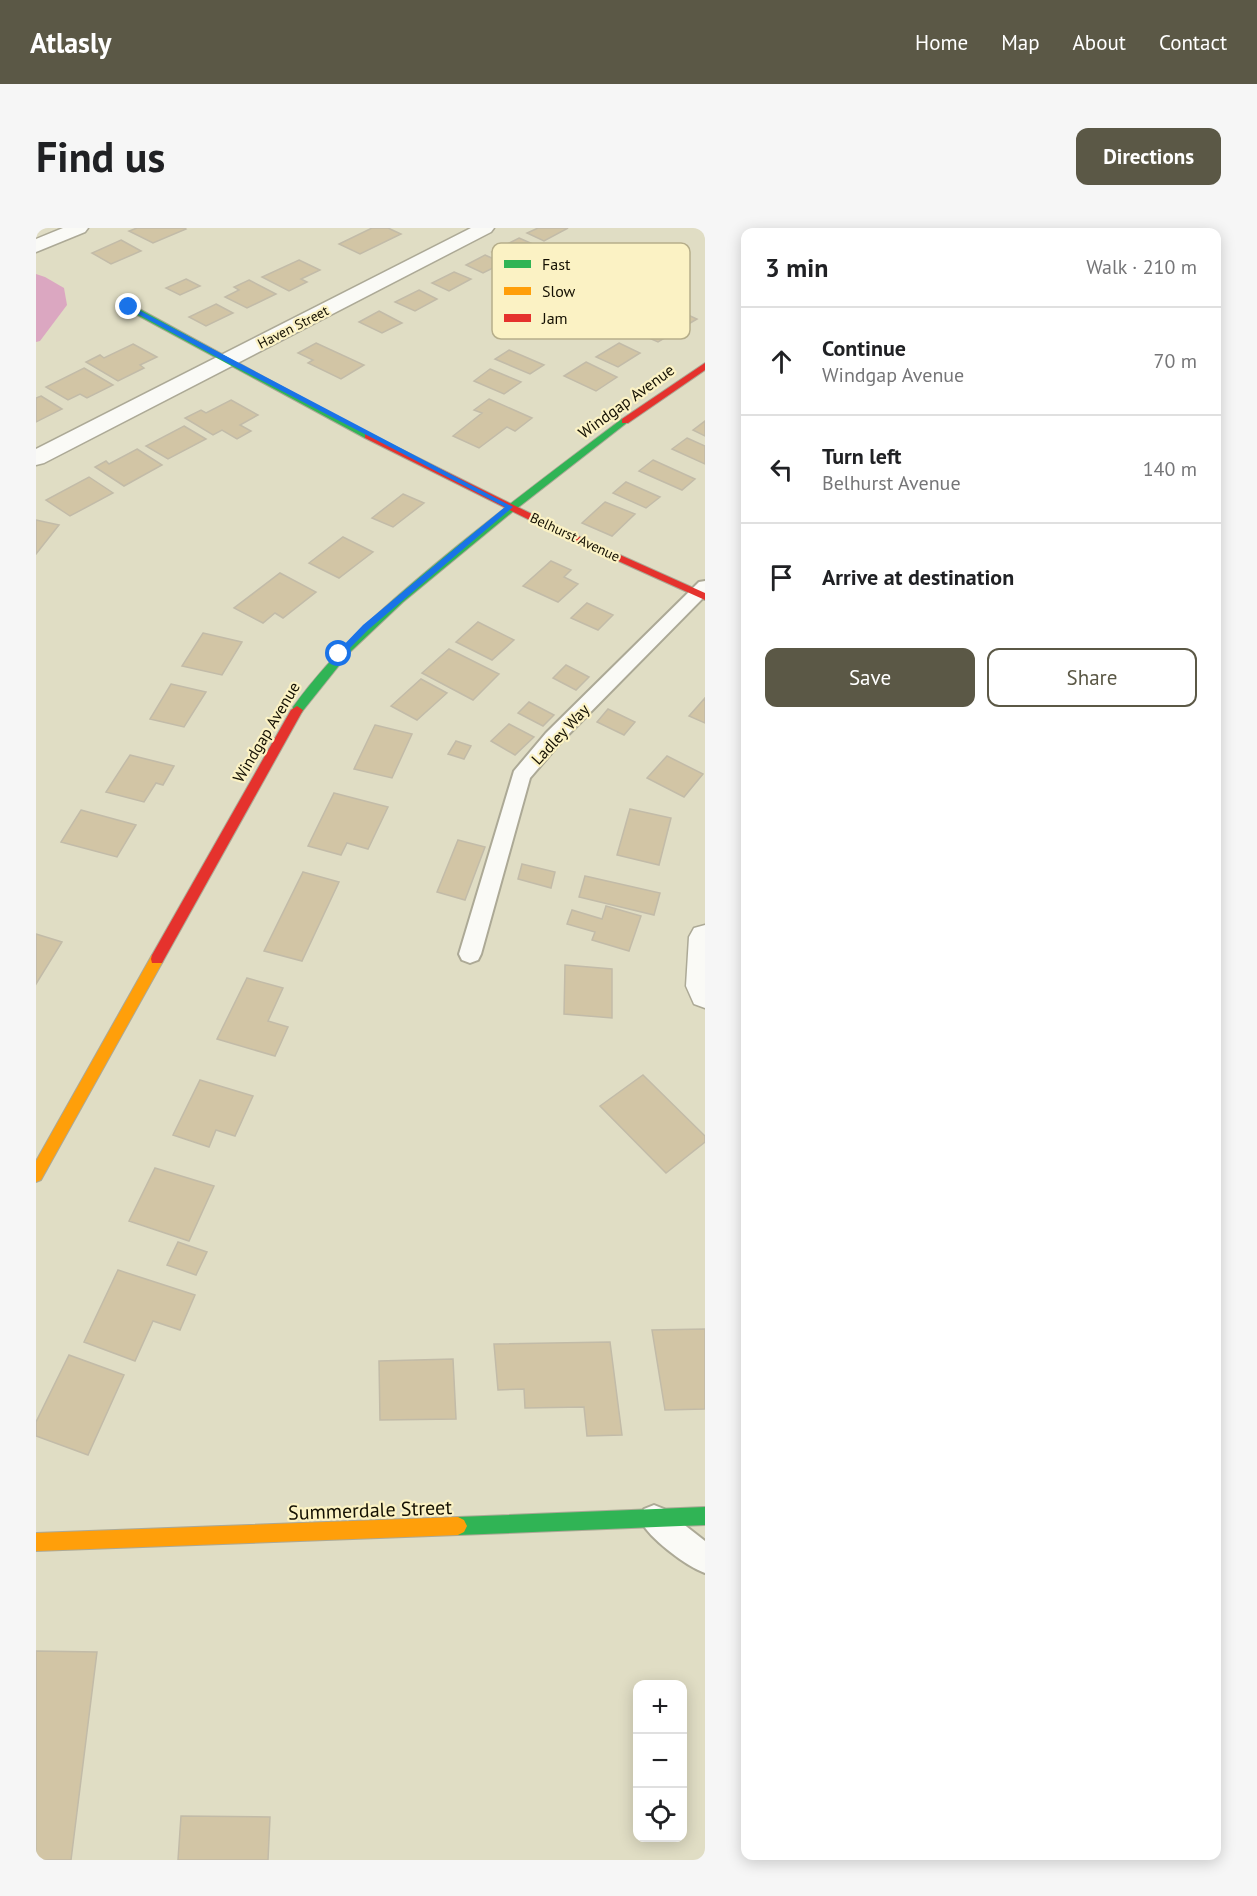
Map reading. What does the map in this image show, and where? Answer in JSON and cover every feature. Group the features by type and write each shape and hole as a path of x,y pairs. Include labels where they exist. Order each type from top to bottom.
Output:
{"street":[{"path":"36,246 79,228"},
{"name":"Haven Street","path":"36,458 485,228"},
{"name":"Belhurst Avenue","path":"129,307 510,507 702,592"},
{"name":"Windgap Avenue","path":"36,1175 283,732 313,686 366,627 510,507 657,397 705,366"},
{"path":"705,937 702,986 705,995"},
{"name":"Summerdale Street","path":"36,1542 705,1516"}],"lane":[{"name":"Ladley Way","path":"470,954 521,776 553,738 702,592"},
{"path":"653,1518 705,1559"}],"shaded area":[{"path":"36,274 64,288 67,305 40,341 36,342"}],"building":[{"path":"137,228 186,229 153,243 129,231"},
{"path":"372,228 388,228 401,234 360,254 339,244"},
{"path":"538,228 568,228 544,241 527,233"},
{"path":"519,238 531,243 509,243"},
{"path":"121,240 141,251 111,264 92,253"},
{"path":"485,255 492,258 492,268 483,273 466,265"},
{"path":"299,260 320,270 301,279 307,282 289,291 262,277"},
{"path":"454,272 471,279 449,291 432,283"},
{"path":"186,279 200,286 180,295 166,288"},
{"path":"249,280 276,294 247,308 225,297 239,290 234,287"},
{"path":"419,290 437,299 415,311 395,302"},
{"path":"216,304 233,313 206,326 189,317"},
{"path":"379,311 402,323 382,333 359,322"},
{"path":"690,316 697,319 690,323"},
{"path":"316,343 364,365 341,379 308,363 313,360 298,353"},
{"path":"619,343 640,353 618,367 596,357"},
{"path":"133,344 157,357 140,365 144,368 118,381 86,362 100,355 104,358"},
{"path":"509,350 544,365 530,374 495,359"},
{"path":"586,362 617,377 596,391 564,376"},
{"path":"84,368 113,385 87,398 80,394 68,400 46,387"},
{"path":"490,369 521,382 504,394 474,381"},
{"path":"41,396 62,409 36,422 36,398"},
{"path":"489,399 532,418 515,431 507,427 479,448 453,436 482,413 474,410"},
{"path":"231,400 258,415 240,425 251,431 237,439 222,430 213,435 185,418 201,410 206,413"},
{"path":"705,421 705,436 693,430"},
{"path":"184,426 206,439 168,459 146,446"},
{"path":"687,438 705,446 705,464 672,449"},
{"path":"137,449 162,465 124,486 95,467 106,461 109,464"},
{"path":"653,460 695,479 682,490 639,471"},
{"path":"89,477 113,493 70,516 46,500"},
{"path":"626,482 660,497 646,508 613,493"},
{"path":"403,494 424,503 393,527 372,518"},
{"path":"605,502 635,514 612,536 582,523"},
{"path":"36,520 59,525 36,554"},
{"path":"343,537 373,552 339,578 309,563"},
{"path":"551,561 571,570 564,577 578,584 558,602 523,586"},
{"path":"280,573 316,592 283,618 275,613 263,623 234,608"},
{"path":"587,603 613,615 598,630 571,618"},
{"path":"478,622 514,640 492,660 456,642"},
{"path":"203,633 242,642 222,675 182,666"},
{"path":"449,649 499,674 473,700 422,673"},
{"path":"566,665 589,677 576,690 553,678"},
{"path":"421,679 447,693 417,720 391,706"},
{"path":"171,684 206,692 184,727 150,719"},
{"path":"705,698 705,723 689,716"},
{"path":"529,702 554,715 543,726 518,713"},
{"path":"608,709 635,722 624,735 597,722"},
{"path":"509,724 534,737 515,755 491,741"},
{"path":"375,725 412,734 392,778 354,769"},
{"path":"456,741 471,746 464,759 448,754"},
{"path":"130,755 174,766 163,785 156,783 144,802 106,792"},
{"path":"667,756 703,774 684,797 647,778"},
{"path":"334,793 388,807 368,849 347,843 341,855 308,846"},
{"path":"630,809 671,818 659,865 617,855"},
{"path":"81,810 136,825 117,857 61,842"},
{"path":"458,840 485,847 465,900 437,892"},
{"path":"522,864 555,872 551,888 518,879"},
{"path":"303,872 339,882 302,961 264,951"},
{"path":"585,876 660,893 654,915 579,897"},
{"path":"606,906 641,916 629,951 592,940 595,932 567,924 572,910 602,919"},
{"path":"36,934 62,942 36,984"},
{"path":"565,965 612,969 612,1018 564,1014"},
{"path":"247,978 283,988 268,1021 288,1027 275,1056 217,1039"},
{"path":"643,1075 705,1136 705,1142 666,1173 600,1106"},
{"path":"200,1080 253,1096 235,1136 216,1130 209,1147 173,1135"},
{"path":"155,1168 214,1186 189,1241 129,1221"},
{"path":"178,1242 207,1252 196,1275 167,1265"},
{"path":"118,1270 195,1295 180,1330 153,1321 135,1361 84,1342"},
{"path":"705,1329 705,1409 665,1410 652,1330"},
{"path":"610,1342 622,1435 587,1436 584,1407 525,1408 524,1389 498,1390 494,1344"},
{"path":"69,1355 124,1375 88,1455 36,1436 36,1422"},
{"path":"453,1359 456,1419 380,1420 379,1361"},
{"path":"36,1651 97,1652 71,1860 36,1860"},
{"path":"181,1816 270,1817 268,1860 178,1860"}],"traffic: fast":[{"path":"129,307 368,436"},
{"path":"297,710 328,669 362,633 399,600 507,511 625,421"},
{"path":"458,1526 705,1516"}],"traffic: slow":[{"path":"36,1175 157,959"},
{"path":"36,1542 458,1526"}],"traffic: jam":[{"path":"625,421 705,366"},
{"path":"368,436 559,531 705,597"},
{"path":"157,959 297,710"}],"route":[{"path":"129,307 510,507 366,627 339,654"}]}
